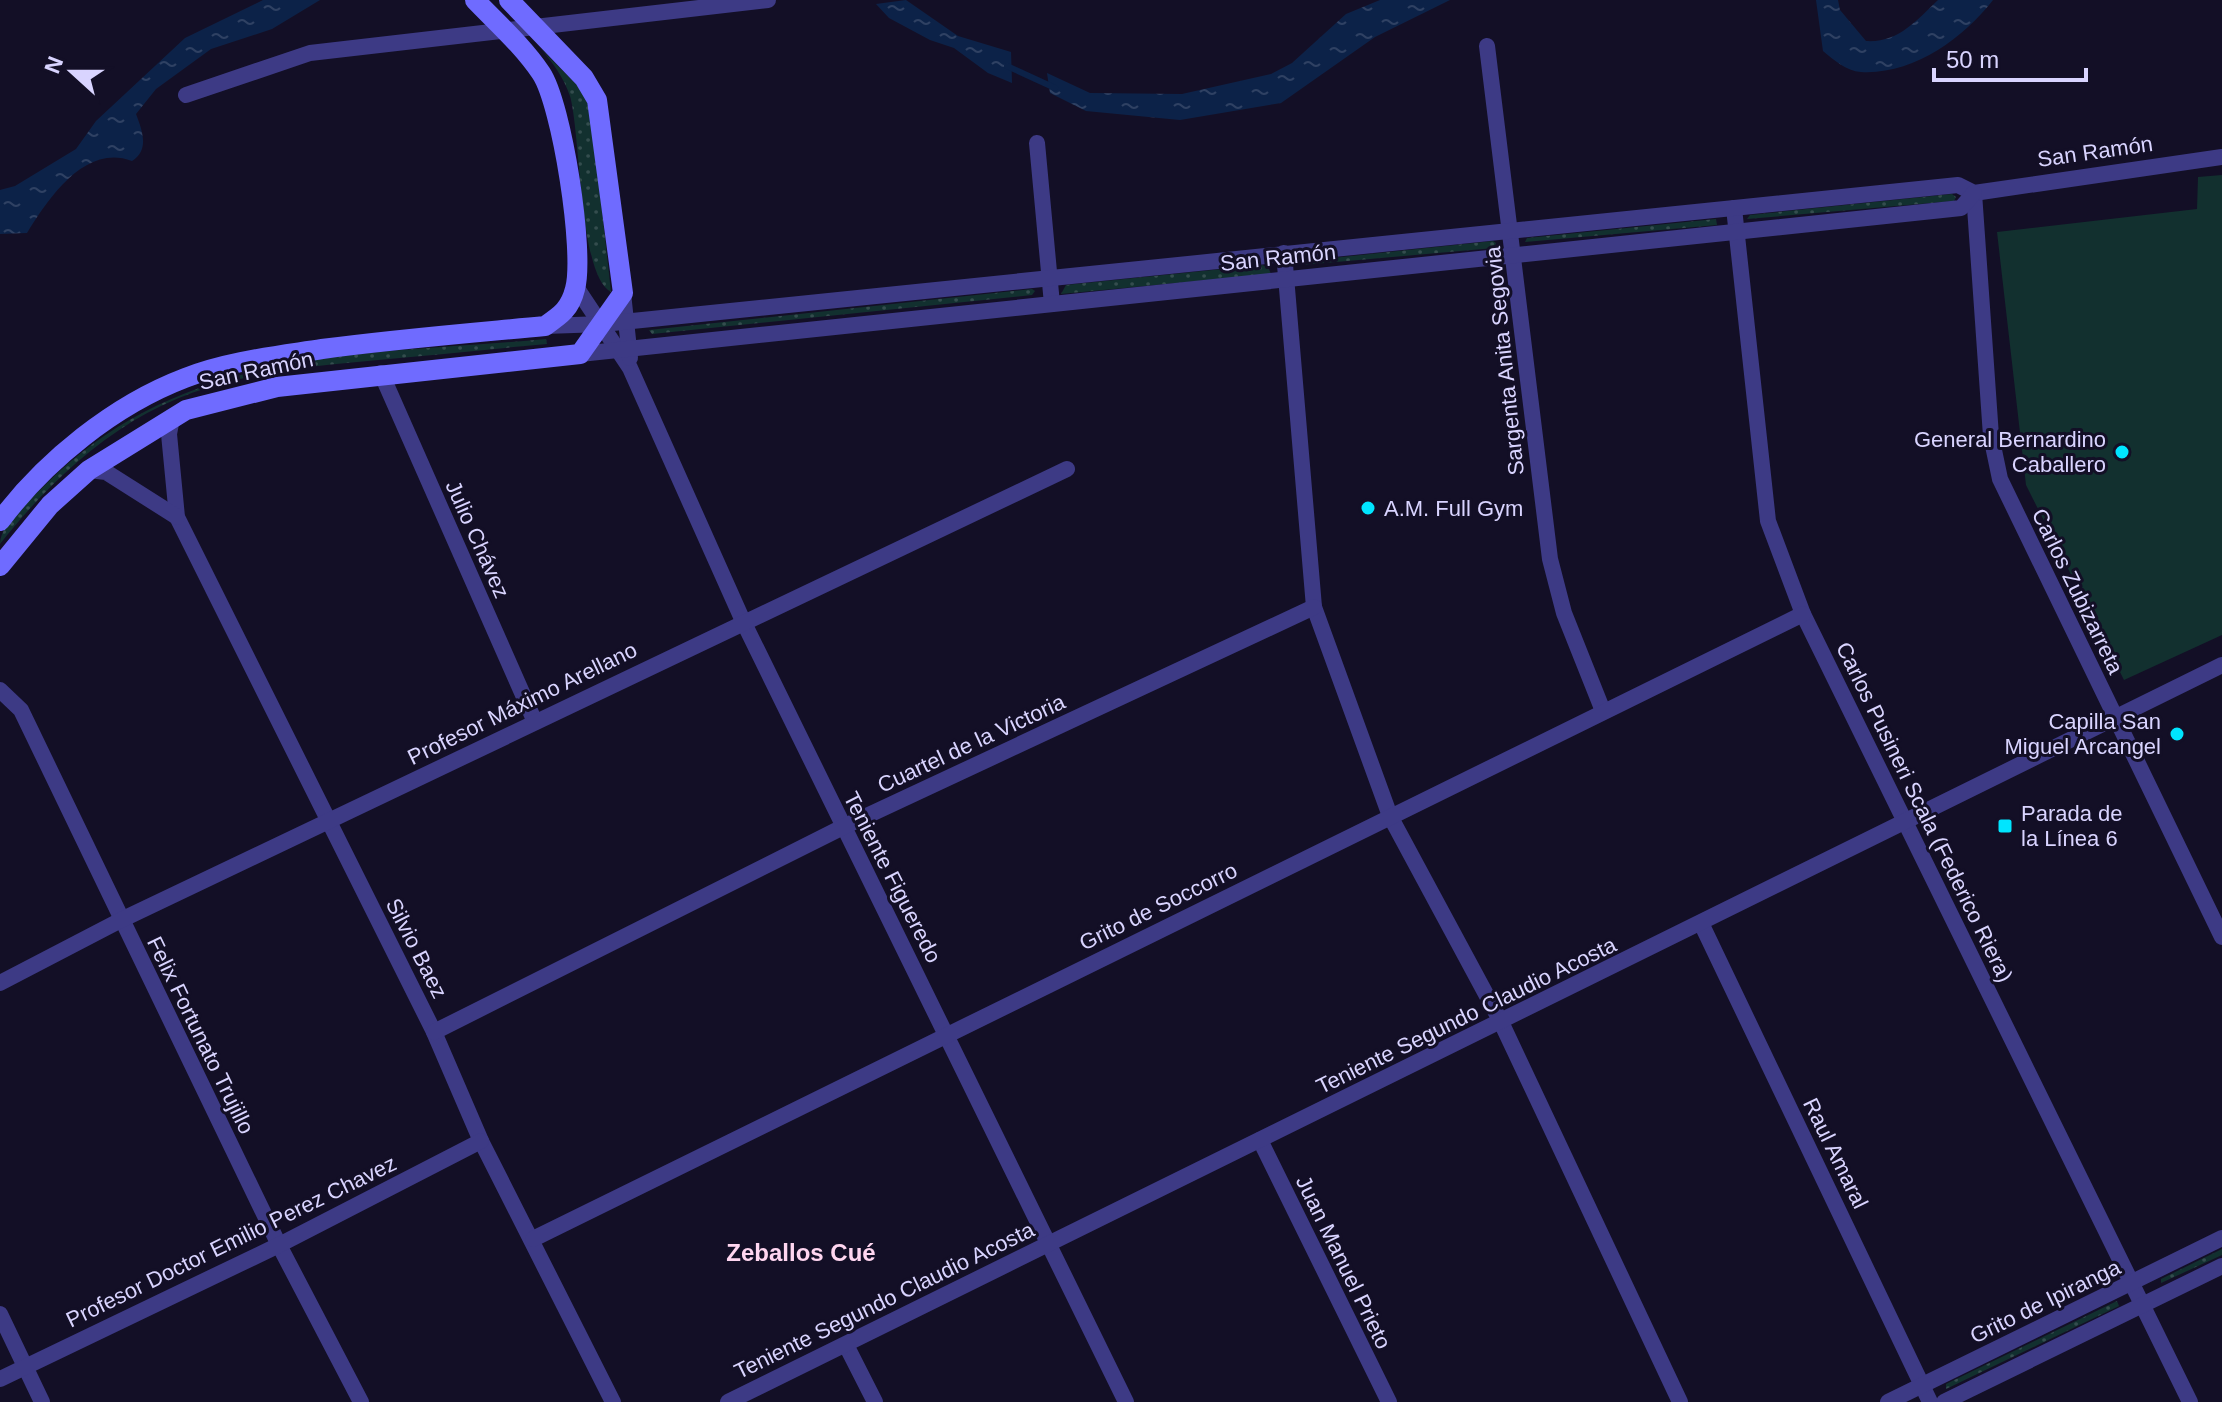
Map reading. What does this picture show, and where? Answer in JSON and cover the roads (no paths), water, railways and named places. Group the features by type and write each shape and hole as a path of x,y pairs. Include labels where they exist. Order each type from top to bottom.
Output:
{"street":[{"path":"475,0 542,75 559,119 578,247 576,287 567,312 545,326"},
{"path":"509,0 584,78 597,100 623,293 580,354"},
{"path":"186,95 310,53 768,0"},
{"name":"Sargenta Anita Segovia","path":"1487,46 1550,559 1564,613 1603,711"},
{"path":"1037,143 1052,304"},
{"name":"San Ramón","path":"0,521 61,455 116,414 185,378 264,357 382,341 545,326 603,324 1958,185 1974,193 2222,157"},
{"name":"San Ramón","path":"0,566 50,505 89,470 186,410 277,387 381,373 1737,234 1961,208 1974,193"},
{"name":"Carlos Zubizarreta","path":"1974,193 1991,436 2000,479 2222,937"},
{"name":"Carlos Pusineri Scala (Federico Riera)","path":"1734,208 1768,521 1803,614 2190,1402"},
{"path":"1284,253 1314,607 1390,816 1501,1022 1680,1402"},
{"name":"Teniente Figueredo","path":"576,287 623,348 743,621 1126,1402"},
{"name":"Teniente Figueredo","path":"623,293 628,320 623,348"},
{"name":"Julio Chávez","path":"381,373 535,722"},
{"name":"Silvio Baez","path":"172,418 169,434 177,517 434,1032 481,1141 613,1402"},
{"name":"Profesor Máximo Arellano","path":"0,983 121,920 1067,469"},
{"path":"89,470 106,472 177,517"},
{"name":"Cuartel de la Victoria","path":"434,1032 843,827 1314,607"},
{"name":"Grito de Soccorro","path":"533,1239 1803,614"},
{"name":"Teniente Segundo Claudio Acosta","path":"728,1402 2222,665"},
{"name":"Felix Fortunato Trujillo","path":"0,690 21,710 279,1245 361,1402"},
{"name":"Raul Amaral","path":"1701,923 1930,1402"},
{"name":"Juan Manuel Prieto","path":"1260,1140 1389,1402"},
{"name":"Profesor Doctor Emilio Perez Chavez","path":"0,1379 279,1245 481,1141"},
{"name":"Grito de Ipiranga","path":"1888,1402 2222,1238"},
{"path":"1944,1402 2222,1266"},
{"path":"0,1314 42,1402"},
{"path":"846,1345 875,1402"}],"water":[{"path":"263,0 320,0 272,29 211,49 156,89 136,114 143,139 138,156 132,161 115,158 99,160 84,167 57,191 27,233 0,234 0,190 15,186 76,149 96,121 185,38"},
{"path":"906,0 958,36 1011,52 1012,83 988,73 954,48 930,40 889,18 876,4"},
{"path":"1380,0 1450,0 1375,37 1281,103 1180,120 1086,111 1050,93 1047,73 1090,93 1182,94 1271,74 1292,63 1346,14"},
{"path":"1816,0 1838,0 1840,10 1866,41 1877,41 1897,34 1914,23 1938,0 1993,0 1967,28 1935,52 1899,68 1861,72 1845,67 1823,51"}],"waterway":[{"path":"1007,66 1055,88"}],"place":[{"name":"General Bernardino Caballero","path":"2122,452"},
{"name":"A.M. Full Gym","path":"1368,508"},
{"name":"Capilla San Miguel Arcangel","path":"2177,734"},
{"name":"Parada de la Línea 6","path":"2005,826"}],"district":[{"name":"Zeballos Cué","path":"801,1253"}]}
